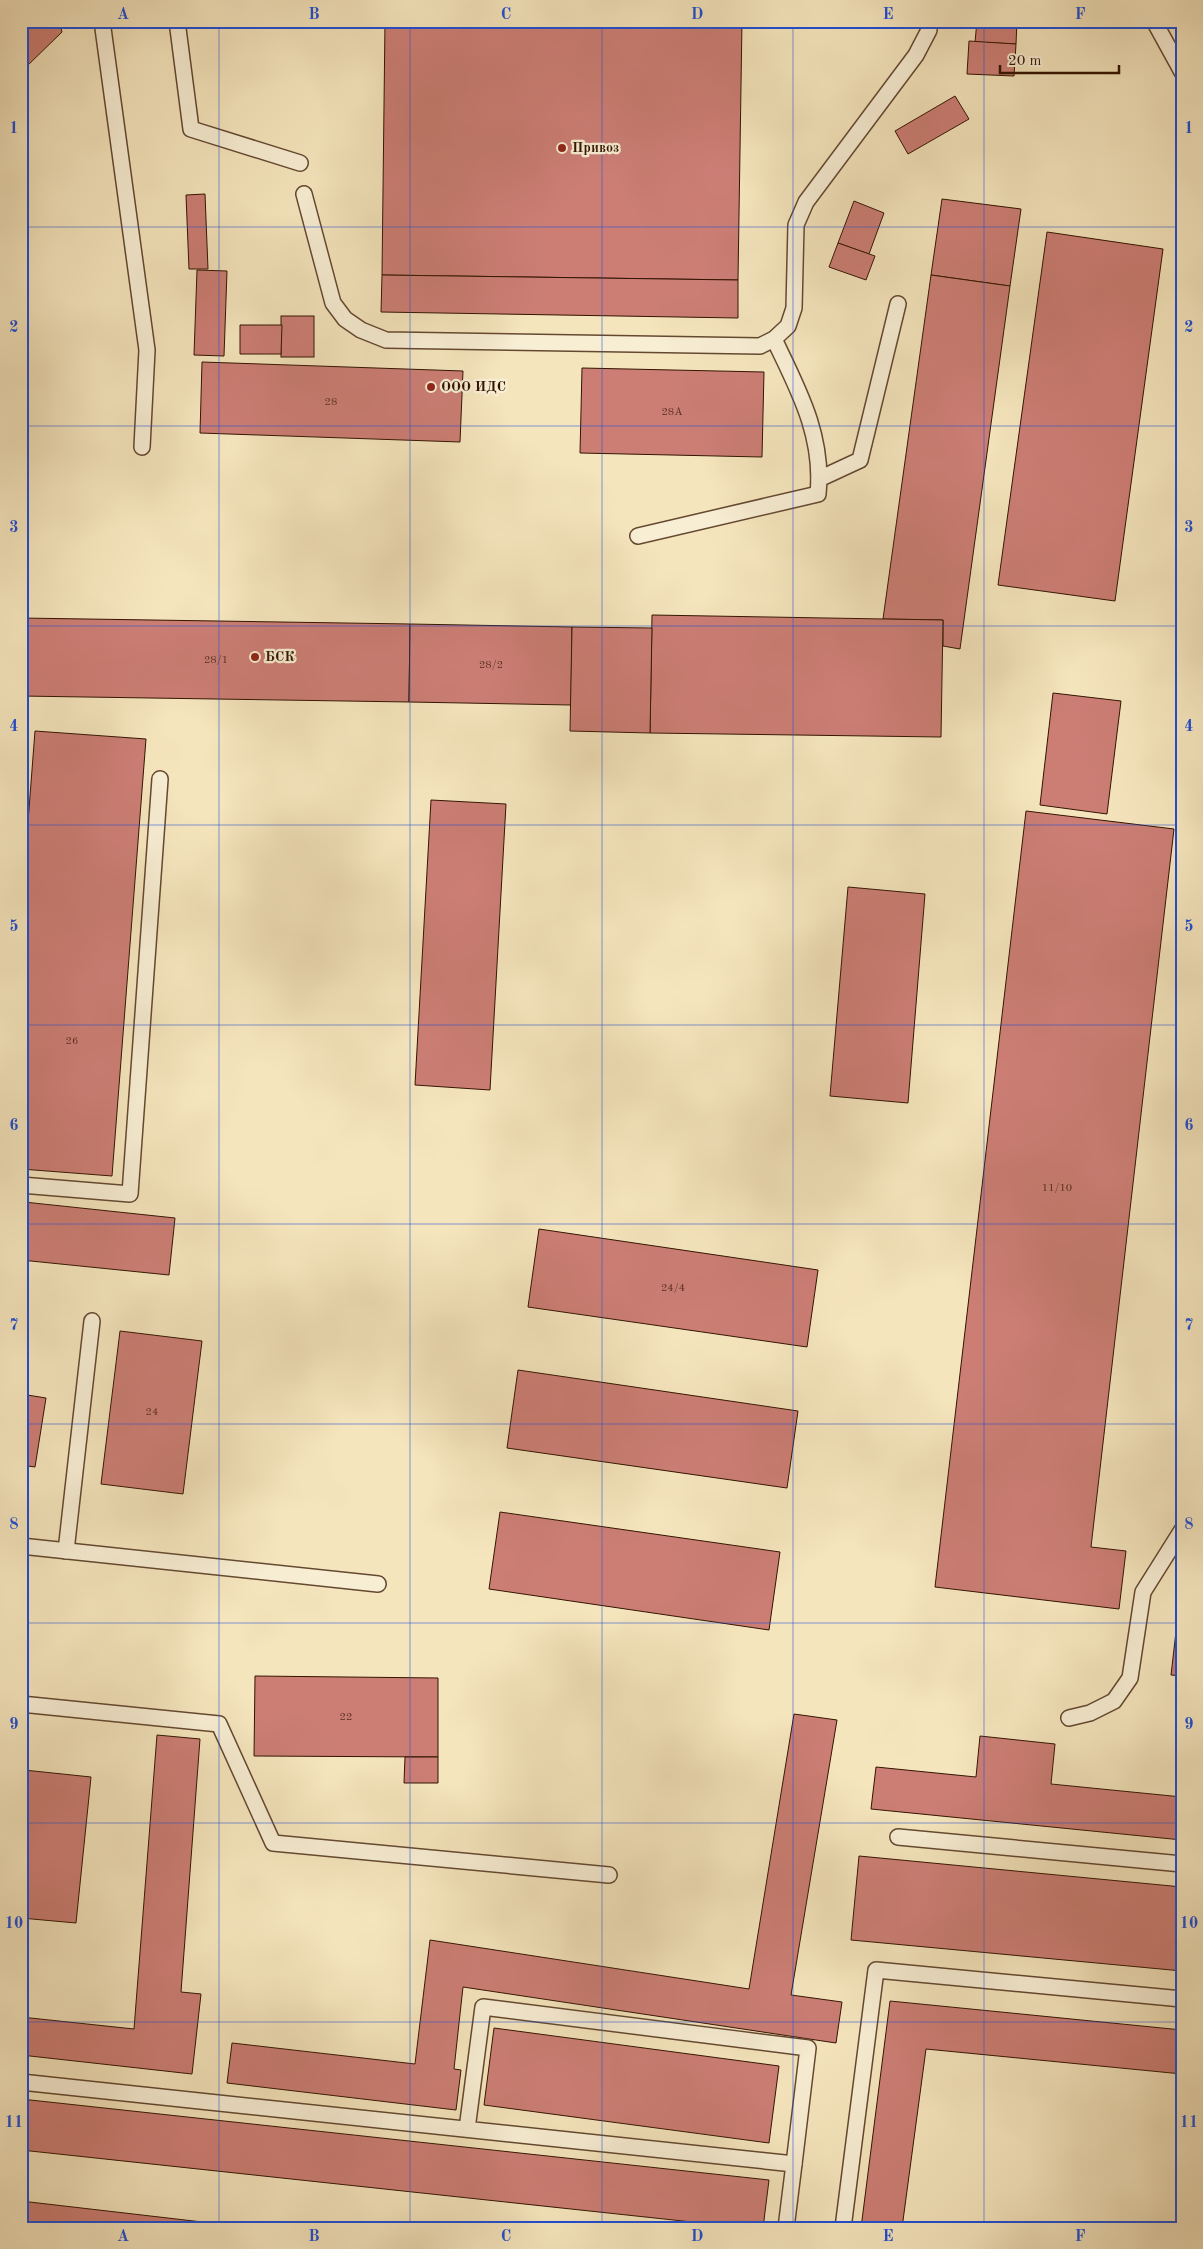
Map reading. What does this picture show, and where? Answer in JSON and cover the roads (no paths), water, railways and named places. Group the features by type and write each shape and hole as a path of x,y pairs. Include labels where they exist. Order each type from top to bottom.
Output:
{"lane":[{"path":"102,21 147,350 142,447"},
{"path":"177,21 191,129 300,163"},
{"path":"304,194 333,304 345,319 361,330 386,340 760,346 774,339 788,326 794,308 796,225 806,202 916,55 929,30 929,21"},
{"path":"1154,21 1182,72"},
{"path":"819,479 860,460 898,304"},
{"path":"638,536 818,494 819,479 815,436 801,397 774,339"},
{"path":"21,1186 130,1194 160,779"},
{"path":"66,1550 92,1321"},
{"path":"1068,1718 1090,1713 1114,1701 1130,1678 1143,1592 1182,1530"},
{"path":"21,1546 378,1584"},
{"path":"21,1704 219,1724 273,1843 610,1876"},
{"path":"898,1837 1182,1864"},
{"path":"843,2228 876,1970 1182,1999"},
{"path":"467,2129 483,2007 808,2048 786,2228"},
{"path":"21,2082 794,2164"}],"place":[{"name":"Привоз","path":"562,148"},
{"name":"ООО ИДС","path":"431,387"},
{"name":"БСК","path":"255,657"}]}
